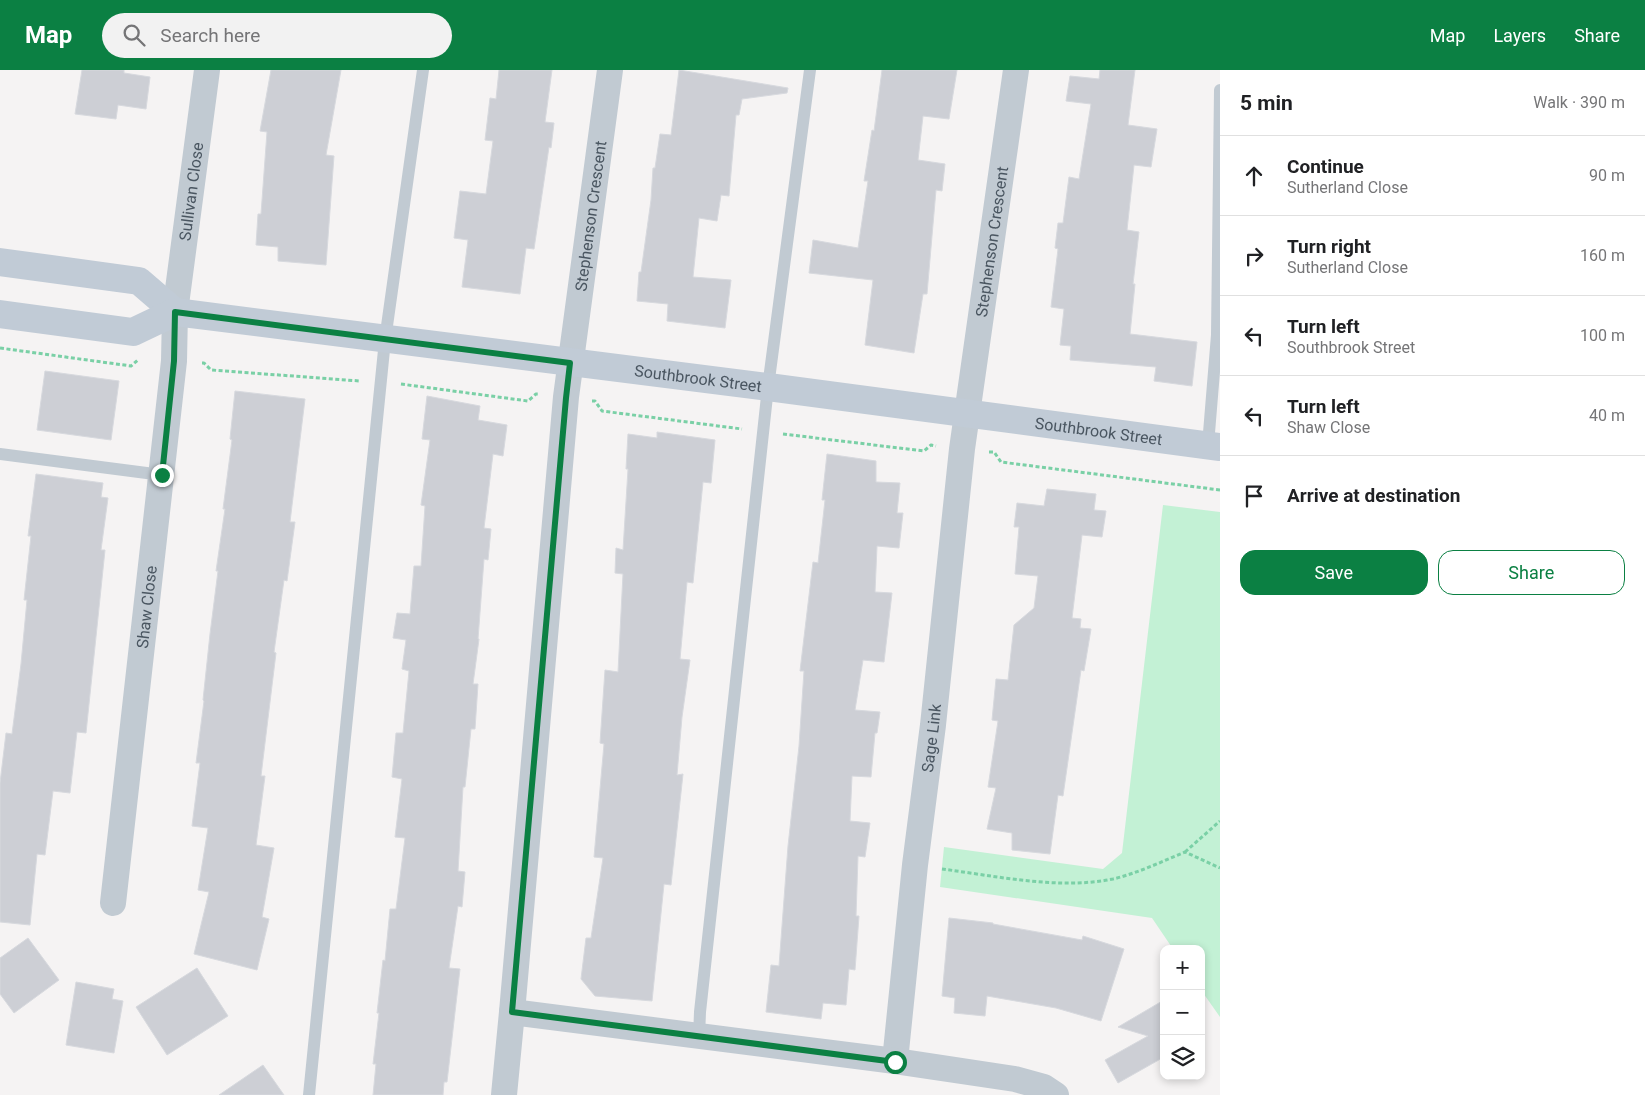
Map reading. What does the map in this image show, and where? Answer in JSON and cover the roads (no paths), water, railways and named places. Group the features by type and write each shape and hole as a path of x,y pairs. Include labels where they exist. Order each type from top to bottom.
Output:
{"street":[{"name":"Sullivan Close","path":"175,312 207,70"},
{"name":"Stephenson Crescent","path":"504,1095 566,398 610,70"},
{"name":"Stephenson Crescent","path":"967,414 1016,70"},
{"path":"0,262 139,281 175,312 132,332 0,314"},
{"name":"Southbrook Street","path":"175,312 1214,446"},
{"name":"Shaw Close","path":"113,903 174,361 175,312"},
{"name":"Sage Link","path":"895,1062 915,865 933,725 967,414"},
{"path":"512,1012 1015,1079 1044,1087 1056,1095"}],"lane":[{"path":"309,1095 386,340 423,70"},
{"path":"699,1037 768,387 810,70"},
{"path":"1214,446 1220,90"},
{"path":"0,454 162,475"}]}
